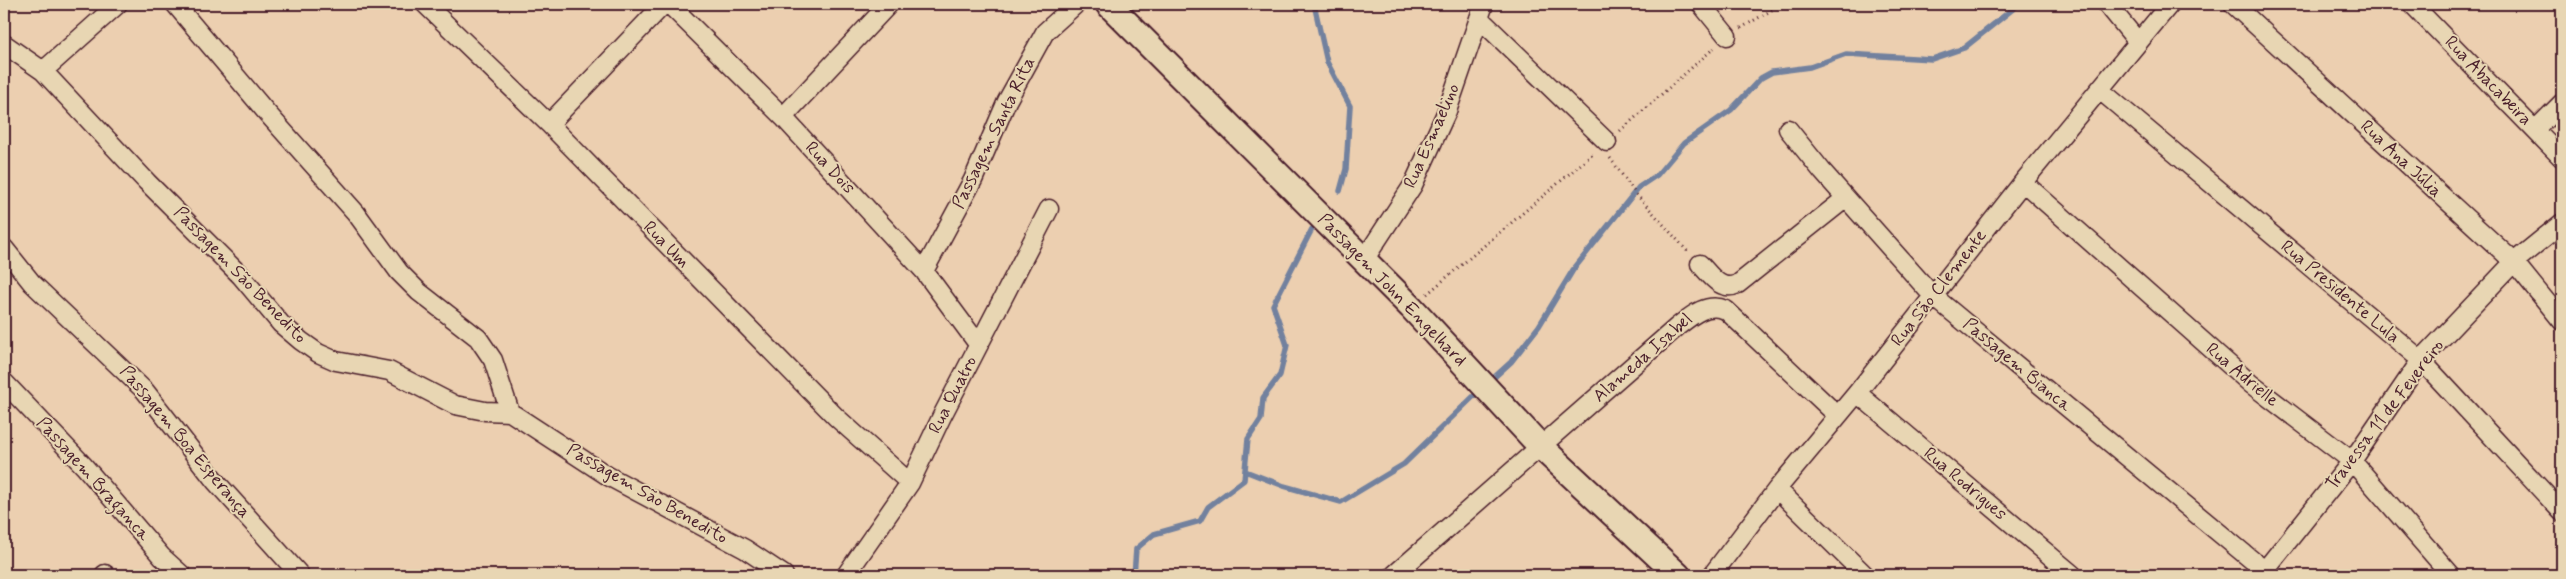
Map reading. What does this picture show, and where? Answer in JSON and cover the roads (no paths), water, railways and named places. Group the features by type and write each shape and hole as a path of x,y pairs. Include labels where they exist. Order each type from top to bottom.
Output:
{"main road":[{"name":"Passagem John Engelhard","path":"1108,4 1364,260 1542,447 1678,575"}],"street":[{"path":"43,71 118,4"},
{"path":"175,4 273,120 356,212 399,272 419,292 478,338 494,360 510,412"},
{"name":"Rua Um","path":"425,4 549,124 836,417 910,483"},
{"path":"549,124 664,4"},
{"name":"Rua Dois","path":"669,4 783,117 924,271 978,344"},
{"path":"783,117 889,4"},
{"name":"Passagem Santa Rita","path":"924,271 973,180 1007,101 1045,32 1076,4"},
{"path":"1701,4 1728,36"},
{"path":"2107,4 2138,42"},
{"name":"Rua São Clemente","path":"1712,575 1776,489 1857,393 2023,182 2170,4"},
{"name":"Rua Ana Júlia","path":"2233,4 2514,262 2562,321"},
{"name":"Rua Abacabeira","path":"2422,7 2562,158"},
{"path":"1482,11 1607,148"},
{"name":"Rua Esmaelino","path":"1364,260 1413,185 1447,111 1482,11"},
{"name":"Passagem São Benedito","path":"4,44 43,71 147,182 235,269 300,342 336,361 389,371 455,405 484,411 510,412 608,476 745,549 784,575"},
{"name":"Rua Presidente Lula","path":"2100,90 2421,360 2562,512"},
{"path":"2536,130 2562,103"},
{"name":"Passagem Bianca","path":"1788,129 1846,198 1934,296 2265,573"},
{"name":"Rua Adrielle","path":"2023,182 2251,384 2352,461 2451,575"},
{"path":"1700,264 1720,285 1731,287 1738,284 1846,198"},
{"name":"Rua Quatro","path":"846,575 910,483 978,344 1049,209"},
{"name":"Travessa 11 de Fevereiro","path":"2265,573 2352,461 2421,360 2514,262 2562,223"},
{"name":"Passagem Boa Esperança","path":"4,248 52,304 113,358 145,390 216,482 300,575"},
{"name":"Alameda Isabel","path":"1394,575 1542,447 1676,326 1701,309 1717,306 1726,310 1743,324 1837,415"},
{"name":"Passagem Braganca","path":"4,382 84,466 162,558 182,575"},
{"name":"Rua Rodrigues","path":"1857,393 2073,575"},
{"path":"1776,489 1865,575"}],"waterway":[{"path":"1314,4 1327,62 1350,106 1346,169 1340,191"},
{"path":"1489,382 1511,362 1539,326 1573,270 1639,187 1657,175 1684,143 1731,110 1761,78 1772,72 1810,67 1846,54 1932,59 1964,48 2019,4"},
{"path":"1134,575 1136,549 1154,534 1200,521 1208,507 1244,480 1248,439 1261,419 1263,398 1280,375 1287,345 1273,305 1312,229"},
{"path":"1245,471 1284,486 1341,502 1404,464 1480,390"}]}
